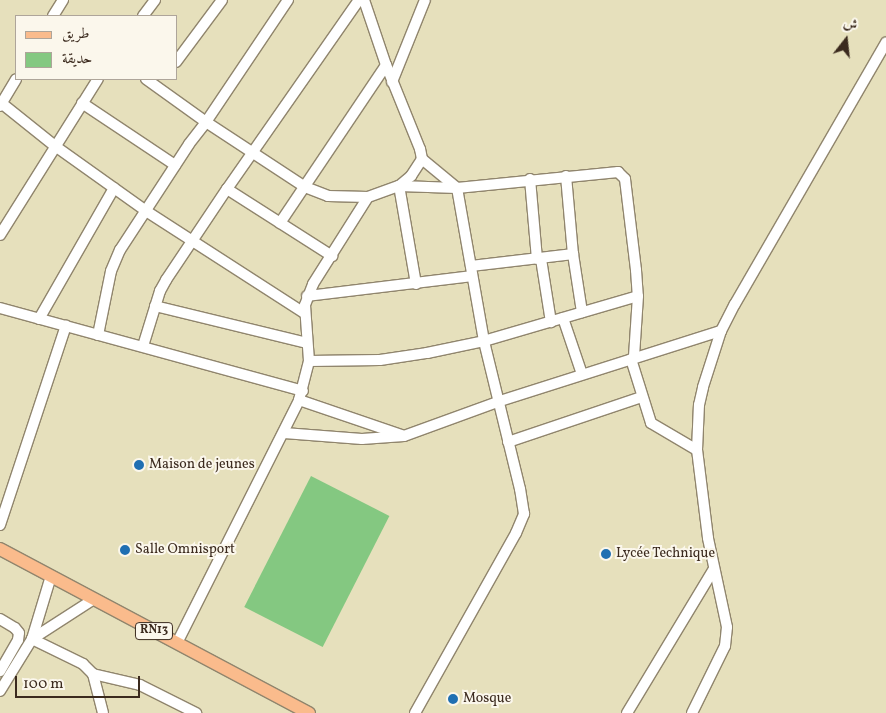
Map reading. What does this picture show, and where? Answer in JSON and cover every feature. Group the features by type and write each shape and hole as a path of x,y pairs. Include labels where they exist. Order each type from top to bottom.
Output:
{"main road":[{"name":"RN13","path":"0,549 309,713"}],"street":[{"path":"54,15 63,0"},
{"path":"144,15 155,0"},
{"path":"178,59 222,0"},
{"path":"98,334 114,261 175,165 288,0"},
{"path":"143,346 160,291 227,189 359,0"},
{"path":"364,0 392,82 420,149 422,159 457,188 484,341 524,504 520,524 414,713"},
{"path":"392,82 425,0"},
{"path":"692,713 721,657 727,637 727,626 714,569 701,492 696,450 699,405 721,331 799,189 886,42"},
{"path":"280,222 386,65"},
{"path":"15,80 1,104 55,146 146,211 304,313"},
{"path":"0,235 97,80"},
{"path":"161,83 206,122 305,187 328,196 368,197 399,186 457,188 611,171 622,174 638,296 632,358 642,397 651,423 696,450"},
{"path":"82,103 175,165"},
{"path":"399,186 415,172 422,159"},
{"path":"566,176 573,254 582,312"},
{"path":"530,179 539,259 551,322"},
{"path":"399,186 416,284"},
{"path":"40,318 114,188"},
{"path":"227,189 332,256"},
{"path":"177,643 301,396 309,361 304,313 307,296 368,197"},
{"path":"307,296 416,284 471,271 573,254"},
{"path":"309,361 380,360 484,341 638,296"},
{"path":"155,306 307,343"},
{"path":"0,308 143,346 301,396 404,436"},
{"path":"563,318 582,374"},
{"path":"0,525 66,326"},
{"path":"284,433 362,438 404,436 500,401 721,331"},
{"path":"508,442 642,397"},
{"path":"627,713 714,569"},
{"path":"0,691 32,639 51,576"},
{"path":"32,639 94,599"},
{"path":"0,619 15,628 18,633 18,640 0,671"},
{"path":"32,639 67,655 93,674 140,686 196,713"},
{"path":"93,674 103,713"}],"green space":[{"path":"311,476 389,516 323,647 244,607"}],"place":[{"name":"Maison de jeunes","path":"139,465"},
{"name":"Salle Omnisport","path":"125,550"},
{"name":"Lycée Technique","path":"606,554"},
{"name":"Mosque","path":"453,699"}]}
